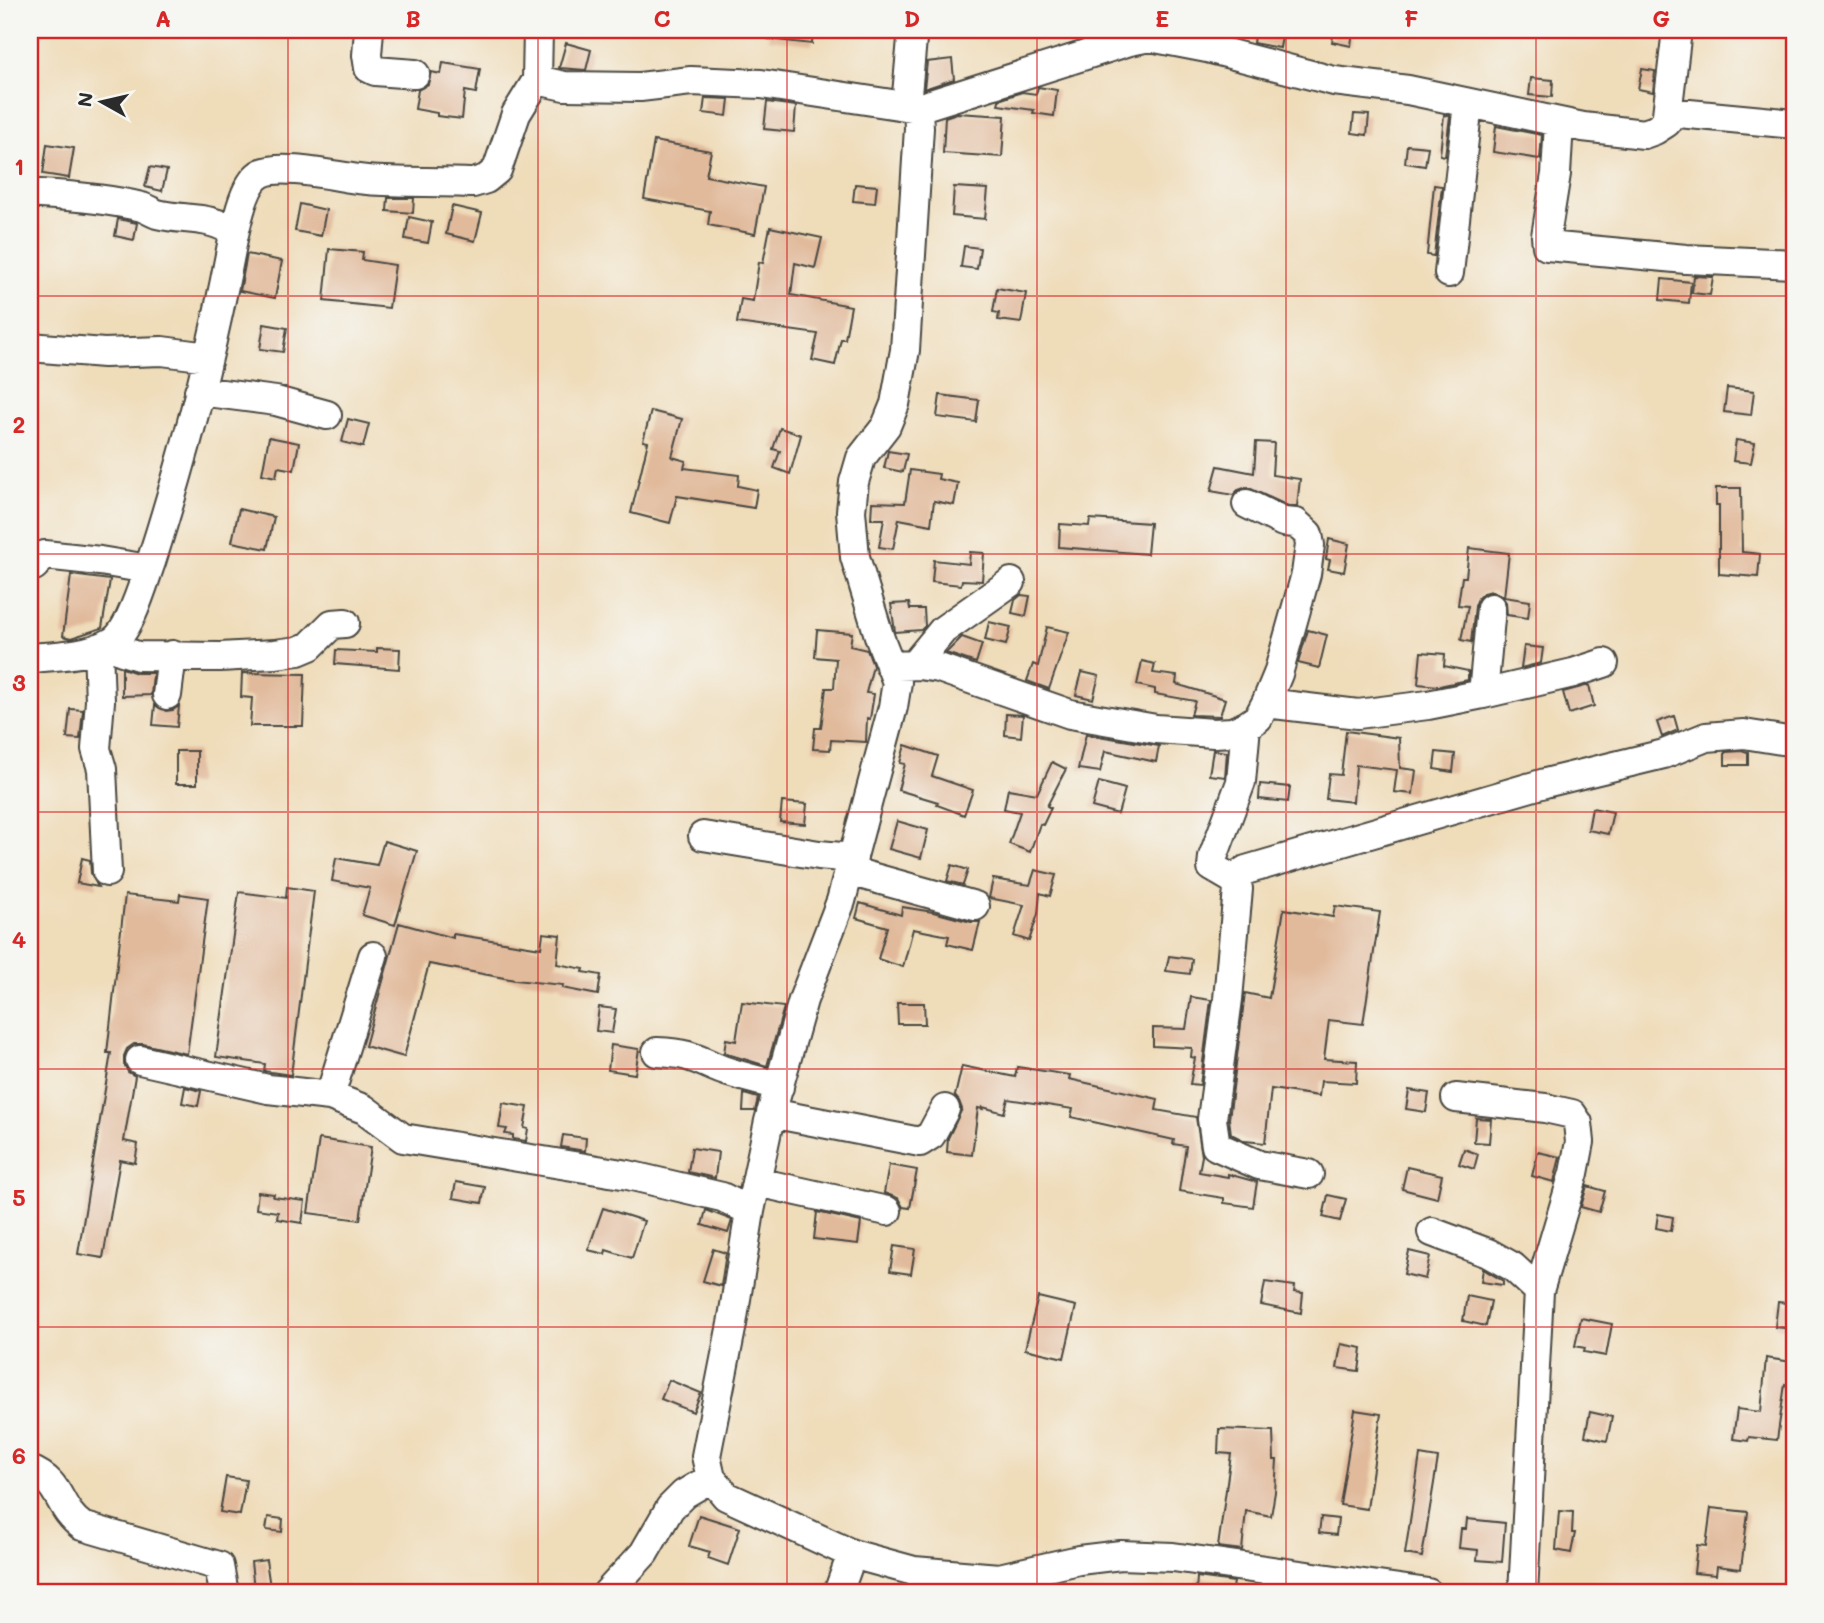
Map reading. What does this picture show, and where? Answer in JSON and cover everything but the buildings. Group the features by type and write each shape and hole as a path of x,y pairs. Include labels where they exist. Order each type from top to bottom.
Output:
{"street":[{"path":"369,30 369,68 375,71 415,74"},
{"path":"30,658 64,656 103,646 115,641 130,618 179,473 223,297 237,219 251,181 262,173 282,168 367,180 473,183 486,179 497,170 516,114 537,80 538,30"},
{"path":"909,30 912,39 912,107 919,128 905,350 895,404 886,426 861,458 854,482 852,511 855,557 880,639 902,666 939,668 1070,714 1156,729 1232,732 1258,718 1266,704 1294,621 1310,545 1308,534 1296,523 1283,522 1247,504"},
{"path":"537,80 564,86 640,87 691,81 761,85 912,107 1152,33 1334,81 1408,90 1559,123 1644,134 1666,123 1677,30"},
{"path":"1449,273 1468,103"},
{"path":"1668,112 1794,124"},
{"path":"1559,123 1547,246 1686,259 1794,264"},
{"path":"40,194 116,202 145,208 157,214 215,222 234,233"},
{"path":"30,347 104,353 162,351 208,357"},
{"path":"199,391 276,401 327,415"},
{"path":"34,566 45,555 148,569"},
{"path":"1011,582 943,629 902,666 841,901 803,1000 775,1100 750,1211 732,1324 706,1456 711,1478 726,1496 852,1553 914,1571 998,1586 1079,1560 1121,1555 1172,1557 1429,1593"},
{"path":"1483,694 1492,608"},
{"path":"103,646 138,656 220,657 298,651 310,646 332,624 345,623"},
{"path":"103,646 96,749 102,769 107,872"},
{"path":"167,695 172,655"},
{"path":"1266,704 1358,714 1428,705 1483,694 1604,663"},
{"path":"1246,726 1241,782 1213,857 1212,867 1236,881 1238,889 1212,1119 1216,1146 1259,1165 1309,1174"},
{"path":"1232,879 1246,870 1545,783 1664,754 1706,737 1744,734 1794,742"},
{"path":"703,836 819,855 975,906"},
{"path":"330,1096 373,956"},
{"path":"657,1052 682,1052 702,1059 775,1100 920,1142 931,1135 945,1109"},
{"path":"140,1060 268,1089 330,1096 364,1109 386,1128 404,1138 628,1175 722,1197 750,1211"},
{"path":"1456,1098 1545,1108 1572,1114 1578,1124 1580,1142 1574,1173 1539,1291 1534,1344 1523,1593"},
{"path":"757,1182 887,1211"},
{"path":"1432,1232 1488,1253 1513,1267 1539,1291"},
{"path":"30,1470 43,1475 51,1482 66,1511 82,1526 219,1566 224,1593"},
{"path":"607,1593 644,1553 670,1508 684,1494 711,1478"},
{"path":"838,1593 852,1553"}]}
